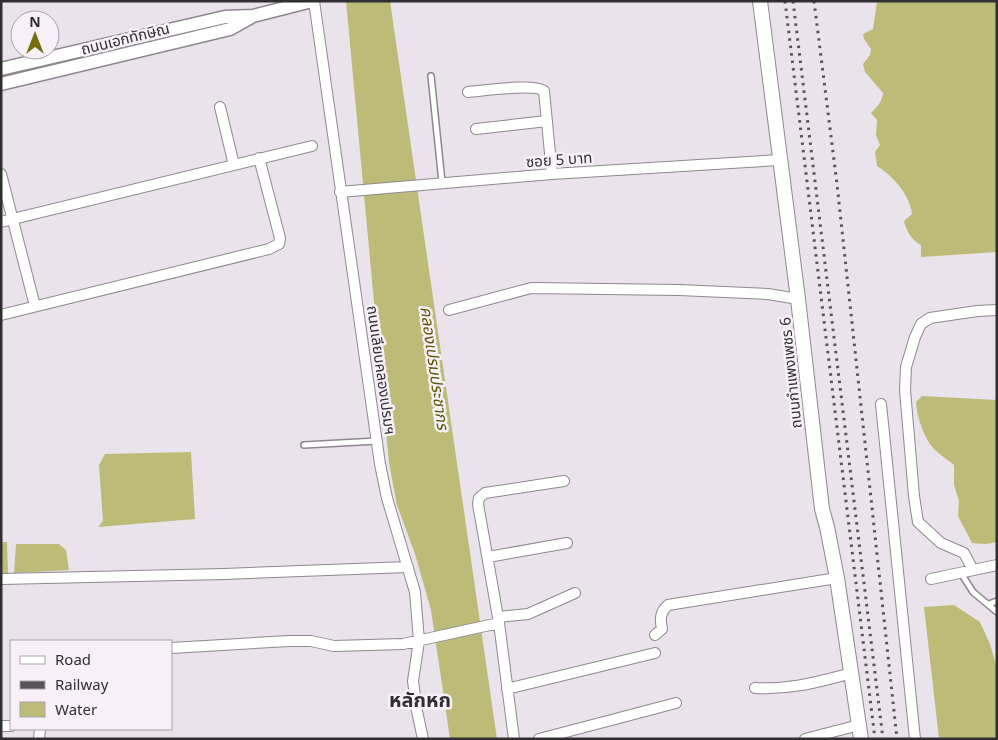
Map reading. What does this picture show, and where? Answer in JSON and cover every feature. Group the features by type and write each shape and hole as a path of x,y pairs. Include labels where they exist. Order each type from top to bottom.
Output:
{"main road":[{"name":"ถนนกำแพงเพชร 6","path":"760,1 798,299 822,508 837,578 860,732"}],"street":[{"name":"ถนนเอกทักษิณ","path":"1,69 225,17 253,16 313,1"},
{"name":"ถนนเลียบคลองเปรมฯ","path":"313,1 377,441 387,498 415,592 419,641 413,681 416,711 423,739"},
{"name":"ถนนเอกทักษิณ","path":"1,84 230,29 253,16"},
{"path":"468,92 528,87 540,88 544,91 552,174"},
{"path":"220,107 234,165"},
{"path":"476,129 547,121"},
{"path":"1,222 312,146"},
{"path":"1,315 269,249 279,244 280,238 259,158"},
{"name":"ซอย 5 บาท","path":"340,192 442,182 780,160"},
{"path":"1,174 35,306"},
{"path":"449,310 531,288 709,291 768,294 798,299"},
{"path":"973,570 964,553 941,543 918,522 904,390 906,367 915,337 922,324 930,318 997,310"},
{"path":"881,404 914,739"},
{"path":"514,739 488,557 478,504 479,498 484,493 564,481"},
{"path":"488,557 567,543"},
{"path":"932,579 997,565"},
{"path":"1,579 224,574 408,567"},
{"path":"655,635 662,629 660,618 668,605 837,578"},
{"path":"172,648 290,641 311,641 334,646 402,644 528,614 575,594"},
{"path":"507,689 655,653"},
{"path":"755,688 777,690 798,687 852,674"},
{"path":"539,739 676,703"},
{"path":"805,739 860,732"}],"lane":[{"path":"431,76 442,182"},
{"path":"304,445 377,441"},
{"path":"961,573 973,592 997,612"},
{"path":"989,604 997,601"}],"water":[{"name":"คลองเปรมประชากร","path":"346,1 390,1 497,739 450,739 431,610 415,554 397,505 389,463"},
{"path":"877,1 997,1 997,252 921,257 921,245 912,238 908,231 904,221 912,214 908,200 895,181 877,166 875,152 880,145 876,135 877,120 871,113 880,102 883,93 865,72 863,64 870,55 871,49 863,34 873,29"},
{"path":"922,396 997,400 997,542 986,544 972,543 958,516 959,501 954,485 954,465 935,450 924,434 916,402"},
{"path":"191,452 195,519 98,527 103,521 99,465 105,454"},
{"path":"1,542 7,542 8,575 1,575"},
{"path":"16,544 59,544 66,550 69,570 14,573"},
{"path":"954,605 980,622 990,644 997,668 997,739 939,739 924,607"}],"railway":[{"path":"785,1 875,739"},
{"path":"793,1 883,739"},
{"path":"814,1 837,184 897,739"}],"district":[{"name":"หลักหก","path":"420,699"}]}
